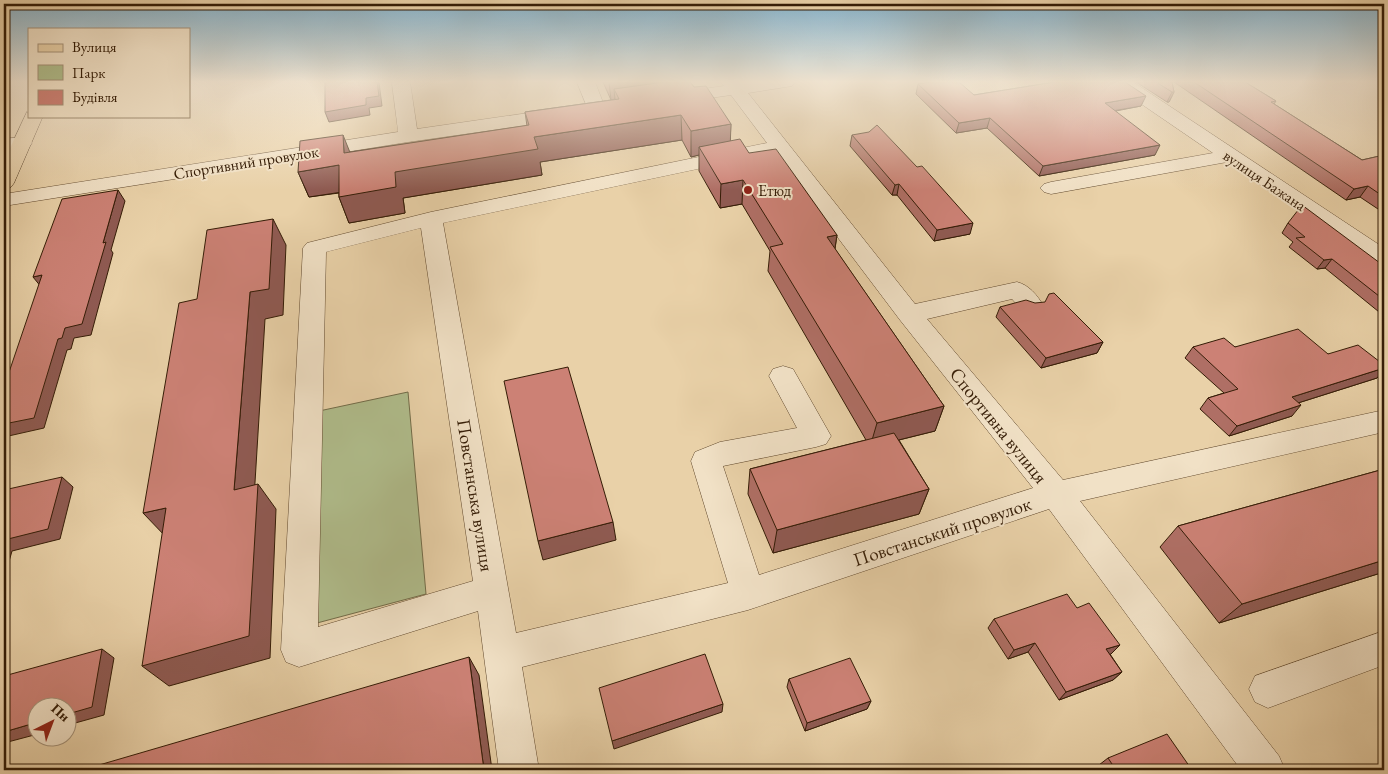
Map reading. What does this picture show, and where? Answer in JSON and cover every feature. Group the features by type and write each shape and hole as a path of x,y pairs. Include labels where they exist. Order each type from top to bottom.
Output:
{"main road":[{"path":"4,183 13,144 32,118"}],"street":[{"path":"406,118 408,136"},
{"name":"Спортивний провулок","path":"4,200 408,136 534,118"},
{"name":"Спортивна вулиця","path":"758,118 909,314 1056,494 1265,770"},
{"name":"вулиця Бажана","path":"1174,118 1384,259"},
{"path":"492,591 299,650 315,248 431,219 779,146"},
{"path":"1051,188 1229,156"},
{"name":"Повстанська вулиця","path":"431,219 520,770"},
{"path":"909,314 1018,290 1031,305"},
{"path":"748,594 706,461 720,454 816,436 784,376"},
{"name":"Повстанський провулок","path":"502,654 748,594 1056,494 1384,421"},
{"path":"1268,690 1384,648"}],"green space":[{"path":"408,392 426,594 317,623 319,411"}],"building":[{"path":"527,118 660,118 534,137 538,149 395,172 396,187 339,197 339,165 298,172 300,141 343,135 344,153 529,125"},
{"path":"683,118 727,118 731,124 691,131"},
{"path":"954,118 989,118 959,123"},
{"path":"990,118 1125,118 1160,145 1043,166"},
{"path":"1248,118 1296,118 1362,160 1384,155 1384,197 1368,186 1354,189"},
{"path":"877,125 917,167 922,166 973,223 937,230 899,184 895,185 852,135 869,132"},
{"path":"740,139 749,153 776,149 837,235 827,237 944,406 877,423 770,247 783,244 743,180 721,184 699,147"},
{"path":"118,190 103,243 106,242 82,324 65,328 62,338 58,339 34,418 4,424 4,387 42,275 33,277 62,199"},
{"path":"1302,205 1384,266 1384,300 1332,259 1324,260 1296,238 1305,237 1288,223"},
{"path":"273,219 269,289 250,292 234,490 258,484 249,636 142,666 166,508 143,513 179,303 197,299 207,230"},
{"path":"1054,293 1103,342 1046,358 1000,307 1026,300 1035,303 1045,302 1049,294"},
{"path":"1298,329 1328,354 1358,345 1384,365 1384,368 1292,397 1301,405 1237,426 1208,398 1238,389 1193,347 1224,338 1235,347"},
{"path":"568,367 613,522 538,541 504,381"},
{"path":"894,433 929,489 777,530 750,469"},
{"path":"1384,469 1384,560 1242,604 1178,526"},
{"path":"62,477 48,529 4,540 4,490"},
{"path":"1067,594 1077,608 1089,603 1120,645 1106,649 1122,672 1066,692 1035,643 1014,650 994,619"},
{"path":"102,649 92,707 78,711 78,696 28,696 28,725 4,732 4,676"},
{"path":"705,654 723,704 612,741 599,688"},
{"path":"469,657 484,770 82,770"},
{"path":"850,658 871,701 807,723 789,679"},
{"path":"1167,734 1192,770 1116,770 1108,758"}],"place":[{"name":"Етюд","path":"748,190"}]}
